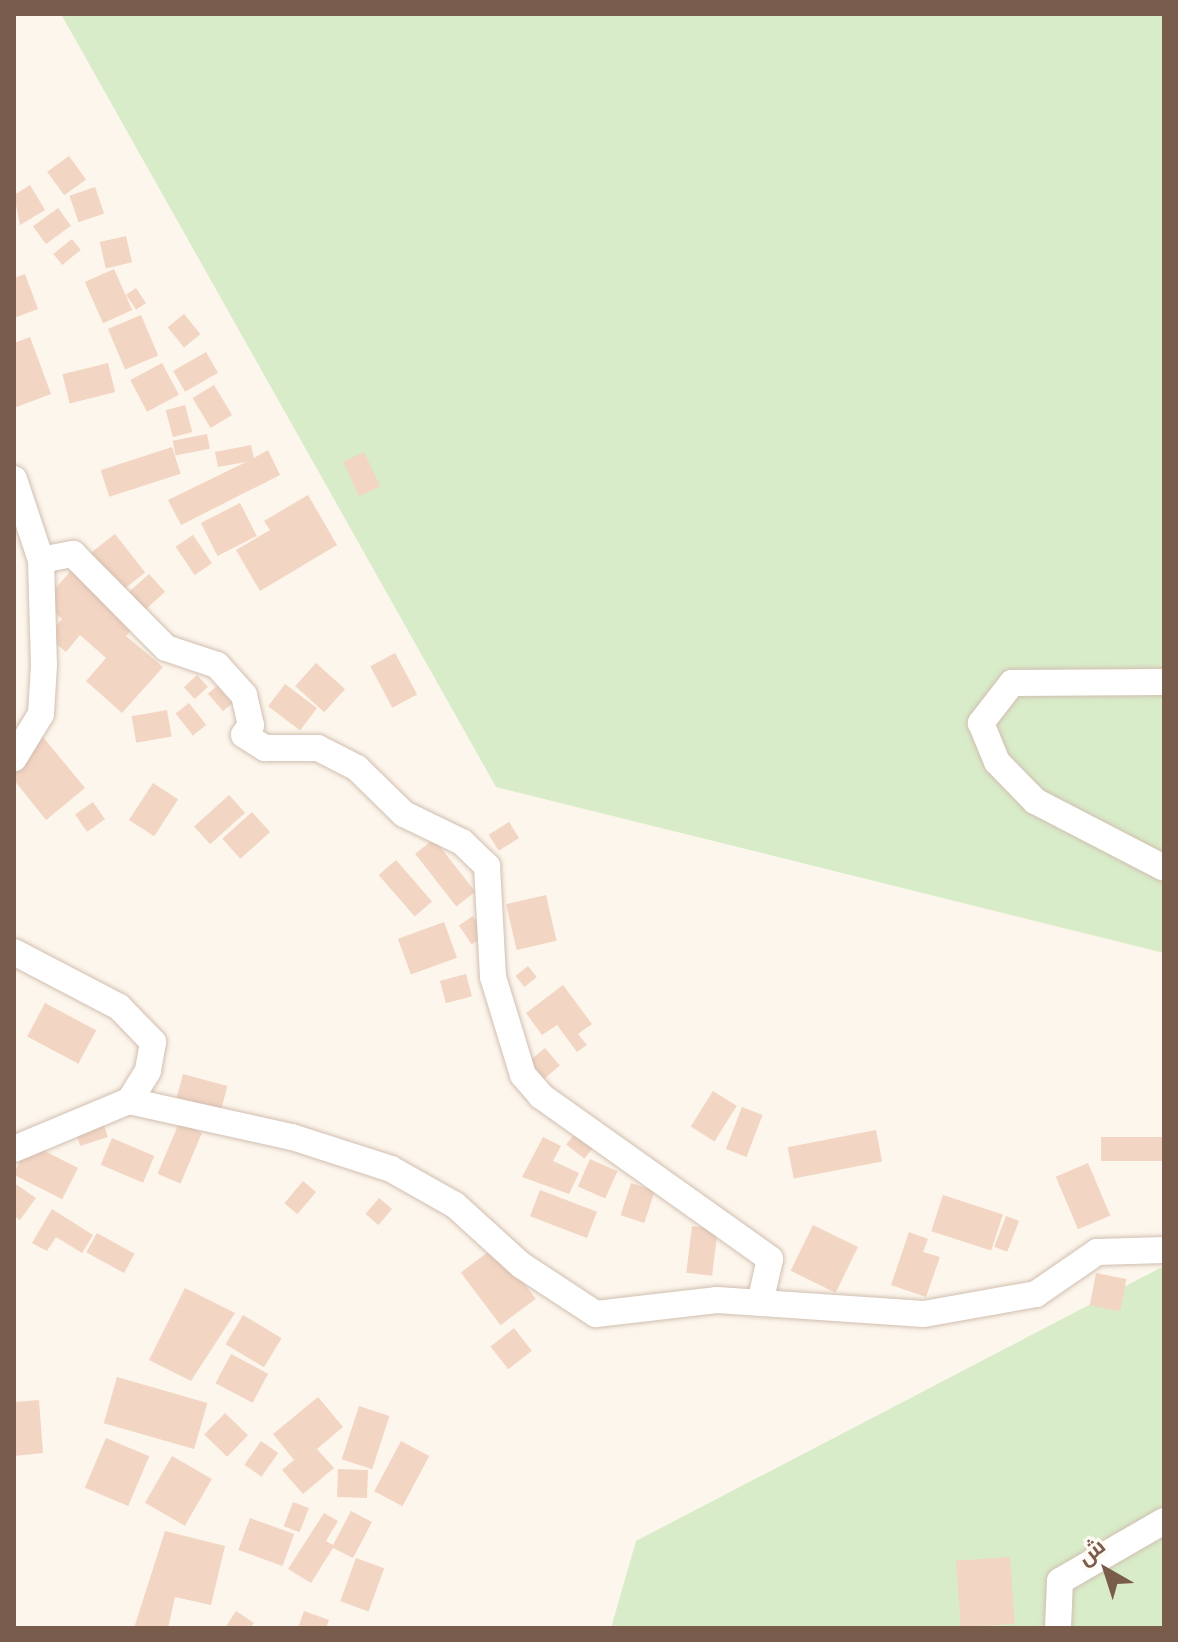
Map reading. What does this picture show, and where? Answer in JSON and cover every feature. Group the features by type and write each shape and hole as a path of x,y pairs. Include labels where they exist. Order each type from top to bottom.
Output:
{"street":[{"path":"14,479 41,560 41,714 14,758"},
{"path":"41,560 73,554 166,648 217,665 244,695 251,725 244,735 265,748 318,748 357,768 404,814 462,842 487,866 493,977 523,1075 541,1096 770,1259 760,1303"},
{"path":"1164,682 1012,683 981,723 997,762 1035,801 1164,868"},
{"path":"14,952 119,1007 153,1042 148,1071 129,1101 14,1149"},
{"path":"129,1101 292,1137 391,1169 455,1205 521,1265 596,1314 760,1303 924,1314 1036,1294 1097,1252 1164,1250"},
{"path":"1058,1628 1060,1581 1164,1521"}],"green space":[{"path":"61,14 1164,14 1164,953 496,787"},
{"path":"1164,1266 1164,1628 611,1628 636,1541"}],"building":[{"path":"69,156 86,179 64,195 47,172"},
{"path":"30,185 45,210 20,225 14,195"},
{"path":"95,187 104,213 79,222 69,196"},
{"path":"58,208 71,226 46,244 33,226"},
{"path":"126,236 132,262 106,268 100,242"},
{"path":"72,239 81,250 62,265 53,254"},
{"path":"114,269 132,310 103,323 85,282"},
{"path":"25,274 38,309 14,318 14,278"},
{"path":"136,288 146,303 136,310 126,295"},
{"path":"184,314 200,334 184,347 168,327"},
{"path":"141,315 158,356 125,370 108,329"},
{"path":"30,337 51,394 14,408 14,343"},
{"path":"206,352 218,373 185,392 173,371"},
{"path":"108,363 115,392 70,403 62,374"},
{"path":"162,363 179,395 147,412 130,380"},
{"path":"214,385 232,415 211,428 193,398"},
{"path":"185,405 192,432 173,437 166,410"},
{"path":"207,434 210,449 176,455 173,441"},
{"path":"251,445 254,458 268,450 280,475 181,525 168,500 246,462 218,467 215,452"},
{"path":"172,447 181,474 109,497 101,470"},
{"path":"364,452 380,486 359,496 343,462"},
{"path":"308,495 337,545 260,591 236,550 270,530 264,521"},
{"path":"240,503 257,536 218,556 201,523"},
{"path":"115,534 145,573 118,594 87,556"},
{"path":"193,535 212,563 195,575 176,547"},
{"path":"73,568 135,625 126,636 163,667 122,713 86,681 106,658 80,635 66,652 47,636 62,619 43,603"},
{"path":"149,574 165,592 141,614 124,596"},
{"path":"395,653 417,694 392,708 370,666"},
{"path":"316,663 345,689 324,712 295,686"},
{"path":"197,675 208,687 195,699 184,687"},
{"path":"285,684 317,708 300,730 268,706"},
{"path":"217,686 232,703 223,711 208,694"},
{"path":"189,703 206,725 193,736 176,713"},
{"path":"167,710 172,737 136,743 132,716"},
{"path":"43,737 85,788 46,820 14,780 14,761"},
{"path":"153,783 178,799 154,836 129,820"},
{"path":"229,795 245,813 210,844 194,826"},
{"path":"93,802 105,819 87,832 75,815"},
{"path":"252,812 270,832 240,859 222,839"},
{"path":"509,822 519,838 499,851 489,835"},
{"path":"434,839 475,892 456,907 415,854"},
{"path":"396,860 432,902 415,917 379,875"},
{"path":"546,895 557,941 517,950 506,904"},
{"path":"473,916 486,935 472,945 459,926"},
{"path":"444,922 457,958 411,974 398,939"},
{"path":"528,966 537,977 524,987 516,976"},
{"path":"466,974 472,996 446,1003 440,981"},
{"path":"563,985 592,1024 578,1034 587,1045 577,1052 557,1025 542,1035 526,1013"},
{"path":"45,1003 96,1030 78,1064 27,1037"},
{"path":"545,1048 560,1066 542,1080 527,1063"},
{"path":"183,1074 227,1086 220,1112 176,1100"},
{"path":"713,1091 737,1106 714,1141 691,1127"},
{"path":"742,1107 763,1115 746,1157 726,1149"},
{"path":"101,1116 108,1137 80,1146 73,1125"},
{"path":"179,1123 202,1133 181,1183 158,1174"},
{"path":"876,1130 882,1161 794,1179 788,1147"},
{"path":"576,1132 594,1146 584,1159 566,1145"},
{"path":"543,1137 561,1146 553,1161 579,1173 569,1194 522,1177"},
{"path":"1101,1137 1164,1137 1164,1161 1101,1161"},
{"path":"112,1138 154,1156 143,1183 101,1165"},
{"path":"29,1143 78,1168 62,1199 14,1175"},
{"path":"590,1159 617,1171 605,1199 578,1186"},
{"path":"1088,1163 1110,1215 1078,1229 1056,1177"},
{"path":"303,1181 316,1192 297,1214 284,1203"},
{"path":"14,1183 36,1198 20,1220 14,1216"},
{"path":"631,1183 655,1191 644,1223 620,1215"},
{"path":"540,1190 597,1212 587,1238 530,1216"},
{"path":"943,1195 1003,1214 991,1251 931,1231"},
{"path":"379,1198 392,1209 379,1225 366,1214"},
{"path":"52,1209 93,1235 82,1253 56,1237 47,1251 32,1243"},
{"path":"1006,1216 1019,1221 1007,1252 994,1247"},
{"path":"813,1225 858,1247 836,1293 791,1271"},
{"path":"692,1226 718,1229 712,1276 686,1273"},
{"path":"909,1232 928,1239 923,1252 940,1257 926,1297 891,1285"},
{"path":"97,1233 135,1254 124,1273 86,1252"},
{"path":"496,1246 536,1299 501,1325 461,1272"},
{"path":"1096,1273 1126,1279 1120,1311 1090,1305"},
{"path":"185,1288 235,1313 191,1381 149,1360"},
{"path":"243,1315 282,1338 264,1367 225,1344"},
{"path":"514,1328 532,1351 508,1369 490,1346"},
{"path":"231,1354 268,1374 253,1403 216,1383"},
{"path":"117,1377 207,1403 194,1449 104,1423"},
{"path":"318,1397 343,1427 317,1449 334,1468 303,1494 282,1470 294,1460 273,1434"},
{"path":"39,1400 43,1453 14,1456 14,1402"},
{"path":"359,1406 389,1416 372,1469 342,1459"},
{"path":"225,1413 248,1435 227,1457 204,1435"},
{"path":"106,1438 149,1456 128,1506 85,1488"},
{"path":"261,1441 278,1453 262,1477 244,1465"},
{"path":"401,1441 429,1456 402,1506 374,1491"},
{"path":"172,1456 212,1479 185,1526 145,1503"},
{"path":"338,1469 368,1470 367,1498 337,1497"},
{"path":"293,1502 309,1508 300,1532 284,1526"},
{"path":"351,1511 372,1522 353,1558 333,1548 311,1583 288,1569 324,1513 338,1521 326,1541 333,1545"},
{"path":"250,1518 294,1534 283,1566 238,1550"},
{"path":"165,1531 225,1546 211,1605 175,1597 168,1628 134,1628"},
{"path":"1010,1557 1015,1624 961,1628 956,1561"},
{"path":"356,1558 384,1568 368,1611 340,1601"},
{"path":"236,1611 254,1623 250,1628 225,1628"},
{"path":"304,1611 329,1620 326,1628 298,1628"}]}
